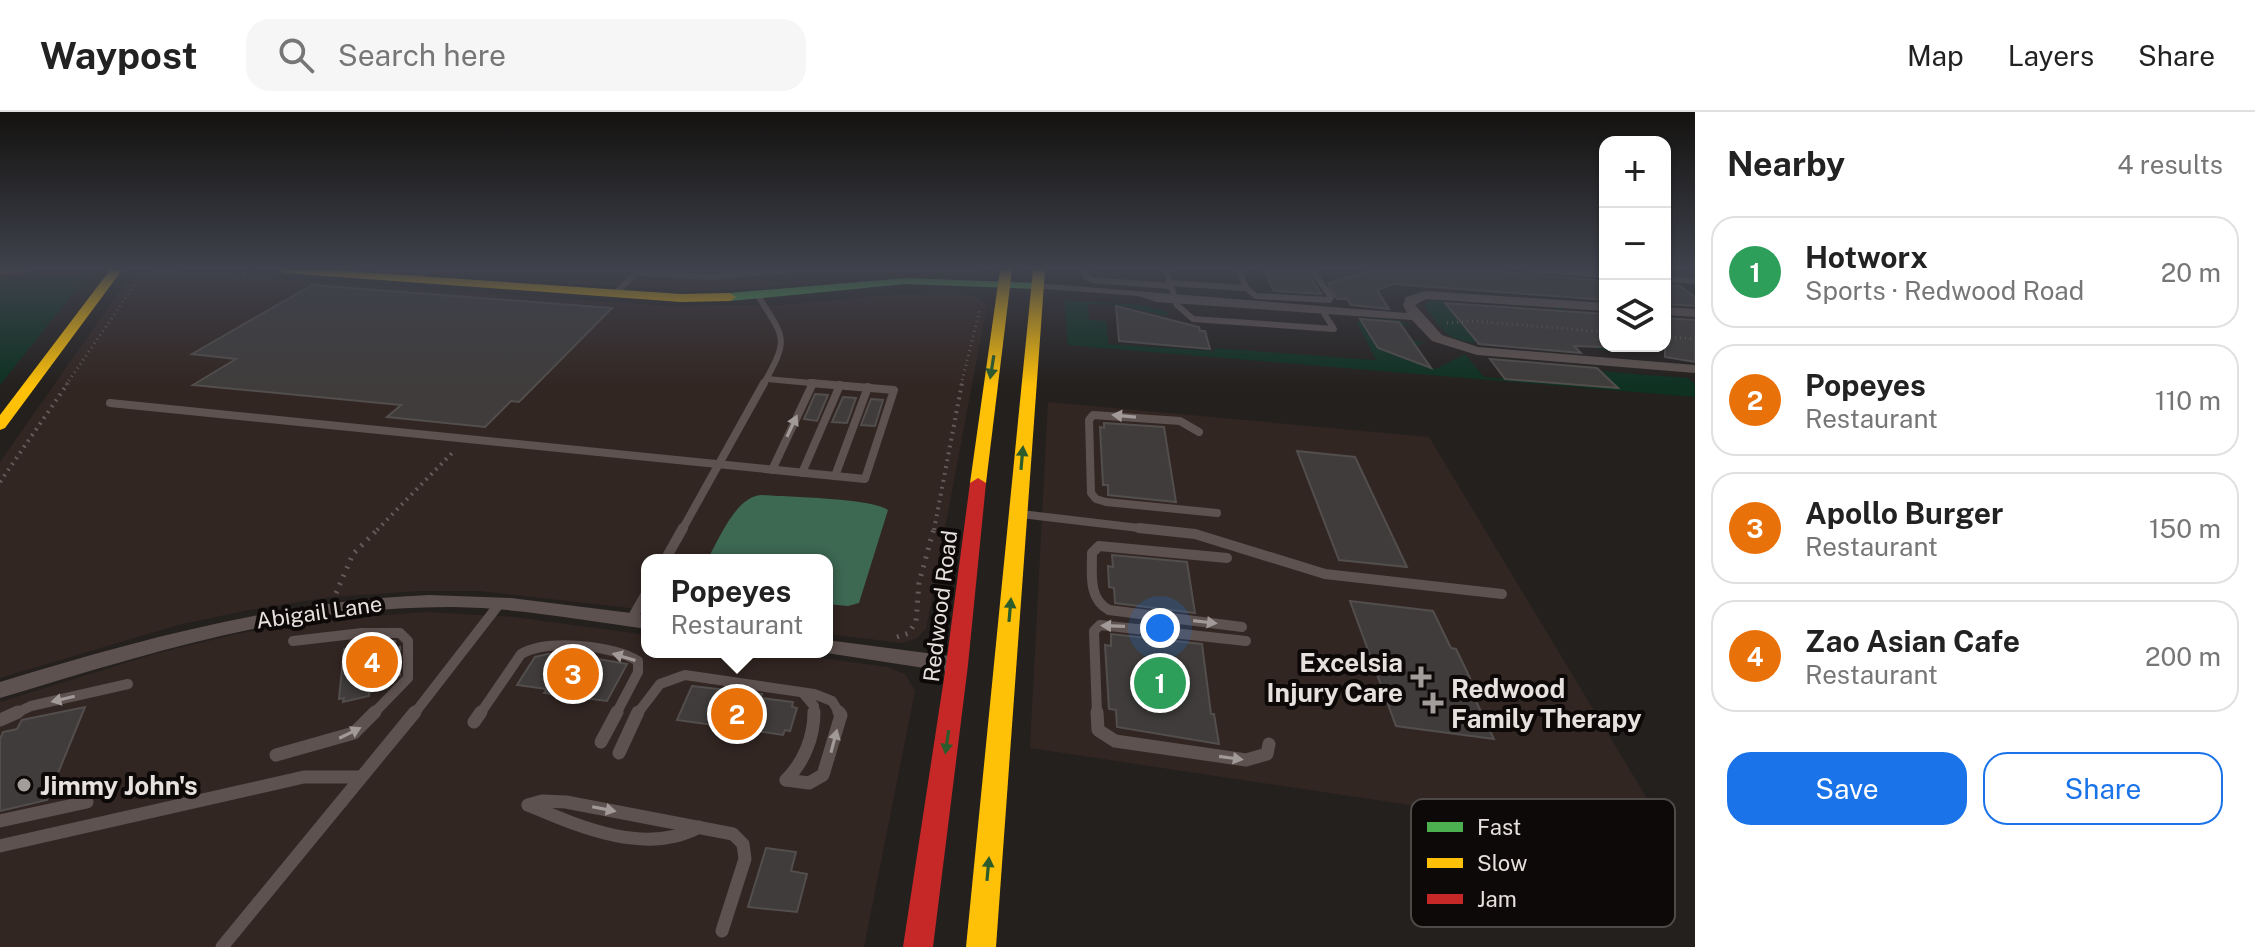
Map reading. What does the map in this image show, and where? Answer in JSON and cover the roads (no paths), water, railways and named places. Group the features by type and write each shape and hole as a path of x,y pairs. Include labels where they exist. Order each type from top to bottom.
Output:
{"main road":[{"path":"0,425 87,309"},
{"name":"Redwood Road","path":"918,947 957,665 987,398 1001,309"},
{"path":"981,947 1036,309"}],"street":[{"path":"1307,309 1416,317"},
{"path":"1413,309 1416,317 1437,338 1477,351 1695,369"},
{"path":"1671,311 1695,313"},
{"name":"Abigail Lane","path":"0,690 162,642 262,618 382,602 500,603 639,621"},
{"path":"833,648 957,665"}],"lane":[{"path":"668,554 782,351 783,339 766,309"},
{"path":"1179,309 1193,319 1334,329 1322,310"},
{"path":"110,403 865,479 894,390 767,379"},
{"path":"772,470 813,383"},
{"path":"802,473 840,385"},
{"path":"835,476 868,387"},
{"path":"1199,432 1180,421 1093,415 1089,420 1091,493 1100,501 1217,513"},
{"path":"1018,513 1195,534 1325,574 1502,594"},
{"path":"1227,558 1099,546 1092,553 1094,599 1100,607 1109,610 1242,627"},
{"path":"222,947 358,777 438,685 500,603"},
{"path":"1246,641 1100,625 1094,631 1098,730 1115,741 1246,760 1262,758 1267,754 1269,744"},
{"path":"276,755 354,733 408,678 408,641 400,633 362,633 293,641"},
{"path":"474,722 521,654 531,646 546,644 630,656 638,661 638,672 601,742"},
{"path":"619,753 652,688 670,677 685,675 803,693 832,701 841,715 823,775 809,783 786,780 801,761 814,718 814,706 803,693"},
{"path":"0,720 31,706 128,684"},
{"path":"0,846 304,777 358,777"},
{"path":"699,827 683,838 657,840 577,825 528,805 542,801 566,802 699,827 733,834 746,851 722,931"},
{"path":"0,821 87,802"}],"place":[{"name":"Zao Asian Cafe","path":"372,662"},
{"name":"Apollo Burger","path":"573,674"},
{"name":"Excelsia Injury Care","path":"1421,677"},
{"name":"Hotworx","path":"1160,683"},
{"name":"Redwood Family Therapy","path":"1433,703"},
{"name":"Popeyes","path":"737,714"},
{"name":"Jimmy John's","path":"24,785"}]}
